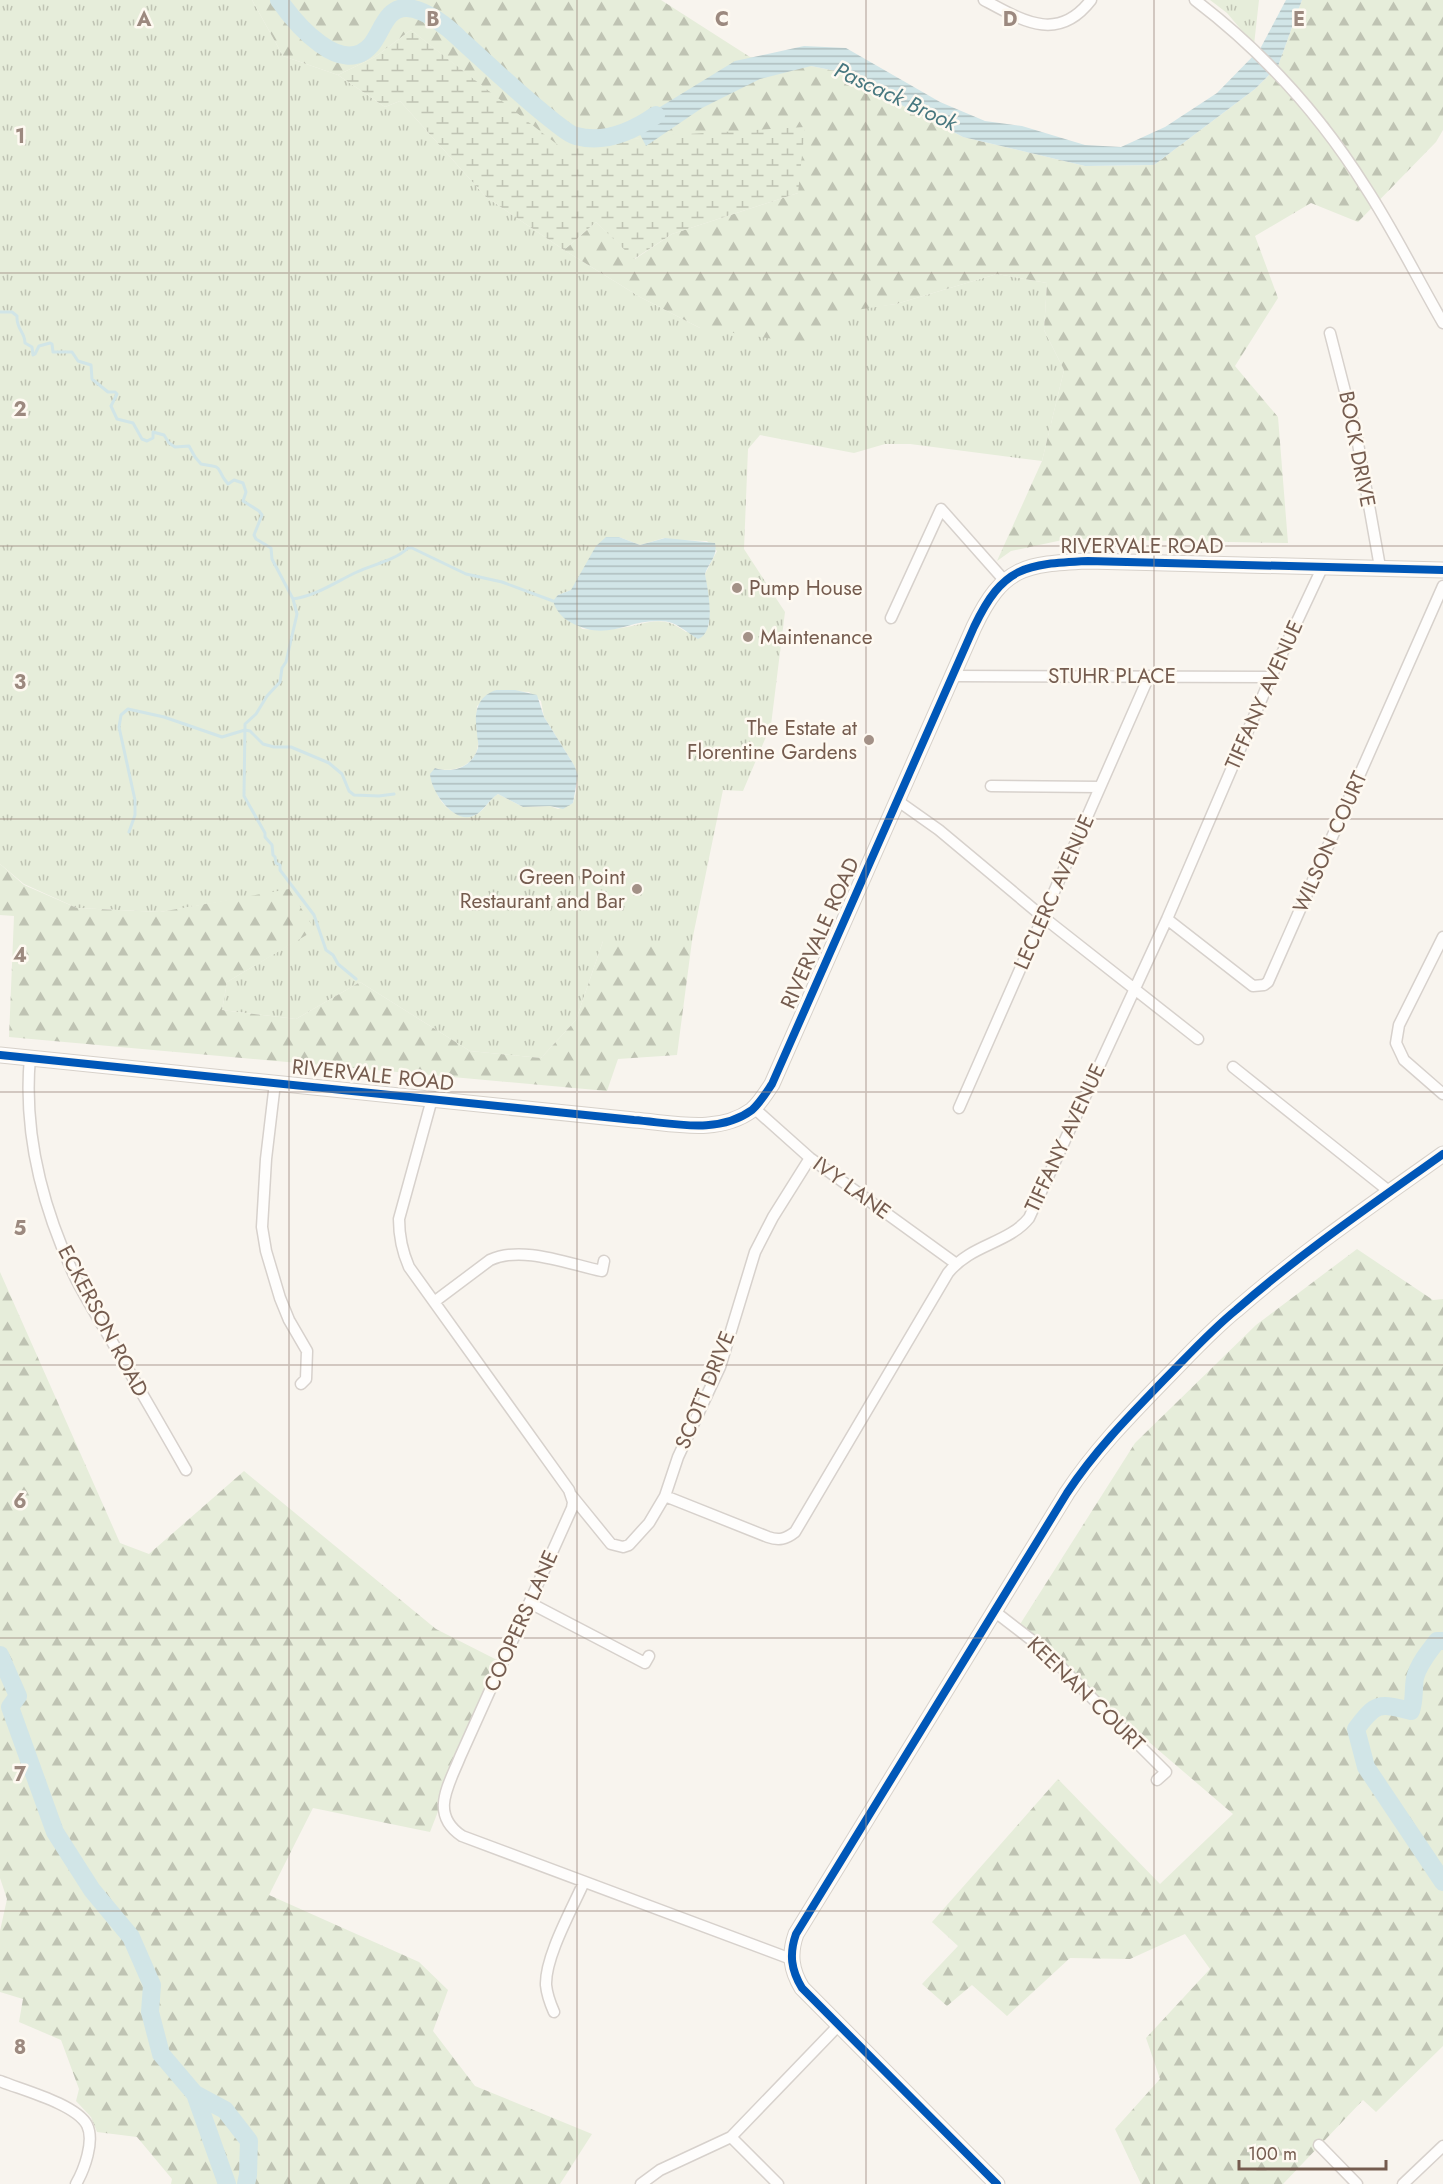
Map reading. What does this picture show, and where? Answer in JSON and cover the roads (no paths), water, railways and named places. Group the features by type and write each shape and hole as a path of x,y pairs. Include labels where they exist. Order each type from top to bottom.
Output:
{"street":[{"path":"984,0 1022,20 1048,25 1061,24 1072,19 1082,12 1091,0"},
{"path":"1195,0 1255,51 1324,129 1356,171 1443,323"},
{"name":"BOCK DRIVE","path":"1330,333 1357,438 1380,567"},
{"path":"891,618 941,509 1004,580"},
{"name":"RIVERVALE ROAD","path":"0,1055 709,1126 730,1121 754,1108 778,1073 981,610 1004,580 1032,566 1088,561 1443,570"},
{"name":"TIFFANY AVENUE","path":"665,1496 775,1539 788,1537 795,1532 955,1263 967,1254 1017,1230 1029,1218 1167,919 1271,677 1323,566"},
{"name":"WILSON COURT","path":"1167,919 1253,986 1264,985 1268,982 1443,586"},
{"name":"STUHR PLACE","path":"953,675 1271,677"},
{"name":"LECLERC AVENUE","path":"959,1108 1149,676"},
{"path":"991,786 1100,787"},
{"path":"898,801 939,830 1043,917 1198,1039"},
{"path":"1443,937 1399,1025 1396,1043 1404,1060 1443,1094"},
{"name":"ECKERSON ROAD","path":"30,1058 27,1088 35,1154 45,1197 63,1249 92,1308 186,1470"},
{"path":"1233,1067 1390,1192"},
{"path":"275,1083 266,1159 262,1227 266,1251 280,1298 289,1320 307,1351 306,1379 300,1384"},
{"path":"432,1099 402,1207 400,1244 409,1267 572,1496"},
{"name":"IVY LANE","path":"754,1108 810,1158 955,1263"},
{"path":"997,2184 802,1988 791,1959 796,1934 1078,1476 1119,1425 1236,1309 1443,1154"},
{"name":"SCOTT DRIVE","path":"572,1496 611,1544 623,1547 629,1545 649,1523 665,1496 678,1457 720,1366 755,1252 773,1217 810,1158"},
{"path":"434,1302 500,1255 523,1254 602,1271 604,1261"},
{"name":"COOPERS LANE","path":"572,1496 572,1508 445,1794 443,1808 449,1825 462,1836 791,1959"},
{"path":"530,1603 645,1663 649,1656"},
{"name":"KEENAN COURT","path":"994,1611 1042,1648 1166,1772 1157,1780"},
{"path":"554,2012 546,1985 549,1960 584,1882"},
{"path":"641,2184 660,2170 731,2137 838,2026"},
{"path":"0,2081 67,2107 86,2123 90,2133 89,2147 76,2184"},
{"path":"731,2137 778,2184"},
{"path":"1319,2145 1357,2184"},
{"path":"1403,2184 1443,2146"}],"water":[{"path":"1286,0 1302,0 1278,66 1255,89 1154,165 1085,166 963,137 836,71 811,66 760,79 702,108 646,146 634,123 735,61 804,46 846,48 940,102 985,121 1022,126 1085,145 1121,147 1165,127 1217,93 1260,49"},
{"path":"606,537 619,537 640,545 665,538 715,543 714,556 705,574 710,610 708,628 704,635 698,639 666,621 649,621 617,629 595,630 583,628 561,616 553,601 558,595 571,590 596,546"},
{"path":"496,690 515,690 537,695 544,717 578,775 573,803 563,809 550,806 523,807 498,794 477,814 465,817 451,811 439,797 430,774 435,768 448,770 461,767 475,755 478,746 476,713 484,697"}],"waterway":[{"name":"Pascack Brook","path":"279,0 296,22 320,44 333,52 347,56 359,54 371,45 385,21 394,12 407,8 422,12 450,30 529,102 564,130 576,136 608,137 628,131 656,115"},
{"path":"0,312 12,312 17,316 25,343 32,347 33,355 39,346 50,343 53,352 72,352 78,361 91,365 92,379 108,392 117,394 111,406 117,419 133,423 142,439 147,441 153,438 153,432 164,435 175,447 189,446 201,464 217,467 228,484 234,480 243,483 246,492 243,501 262,515 254,535 256,539 271,548 272,559 293,599 297,614 280,682 267,696 256,714 245,724 244,796 265,833 265,837 272,845 273,855 276,863 280,865 280,870 314,915 326,950 356,979"},
{"path":"293,599 318,592 412,548 466,574 502,582 553,601"},
{"path":"129,832 135,815 135,800 119,727 121,715 128,709 164,717 222,737 245,730 250,731 263,744 274,747 291,747 329,763 342,774 349,791 354,795 394,794"},
{"path":"1443,1641 1437,1641 1419,1668 1415,1678 1411,1711 1379,1707 1374,1709 1356,1729 1366,1767 1443,1882"},
{"path":"0,1655 18,1696 10,1707 55,1832 92,1890 131,1937 152,1985 150,2012 161,2054 195,2094 227,2184"},
{"path":"195,2094 225,2110 249,2141 246,2184"}],"place":[{"name":"Pump House","path":"737,588"},
{"name":"Maintenance","path":"748,637"},
{"name":"The Estate at Florentine Gardens","path":"869,740"},
{"name":"Green Point Restaurant and Bar","path":"637,889"}]}
